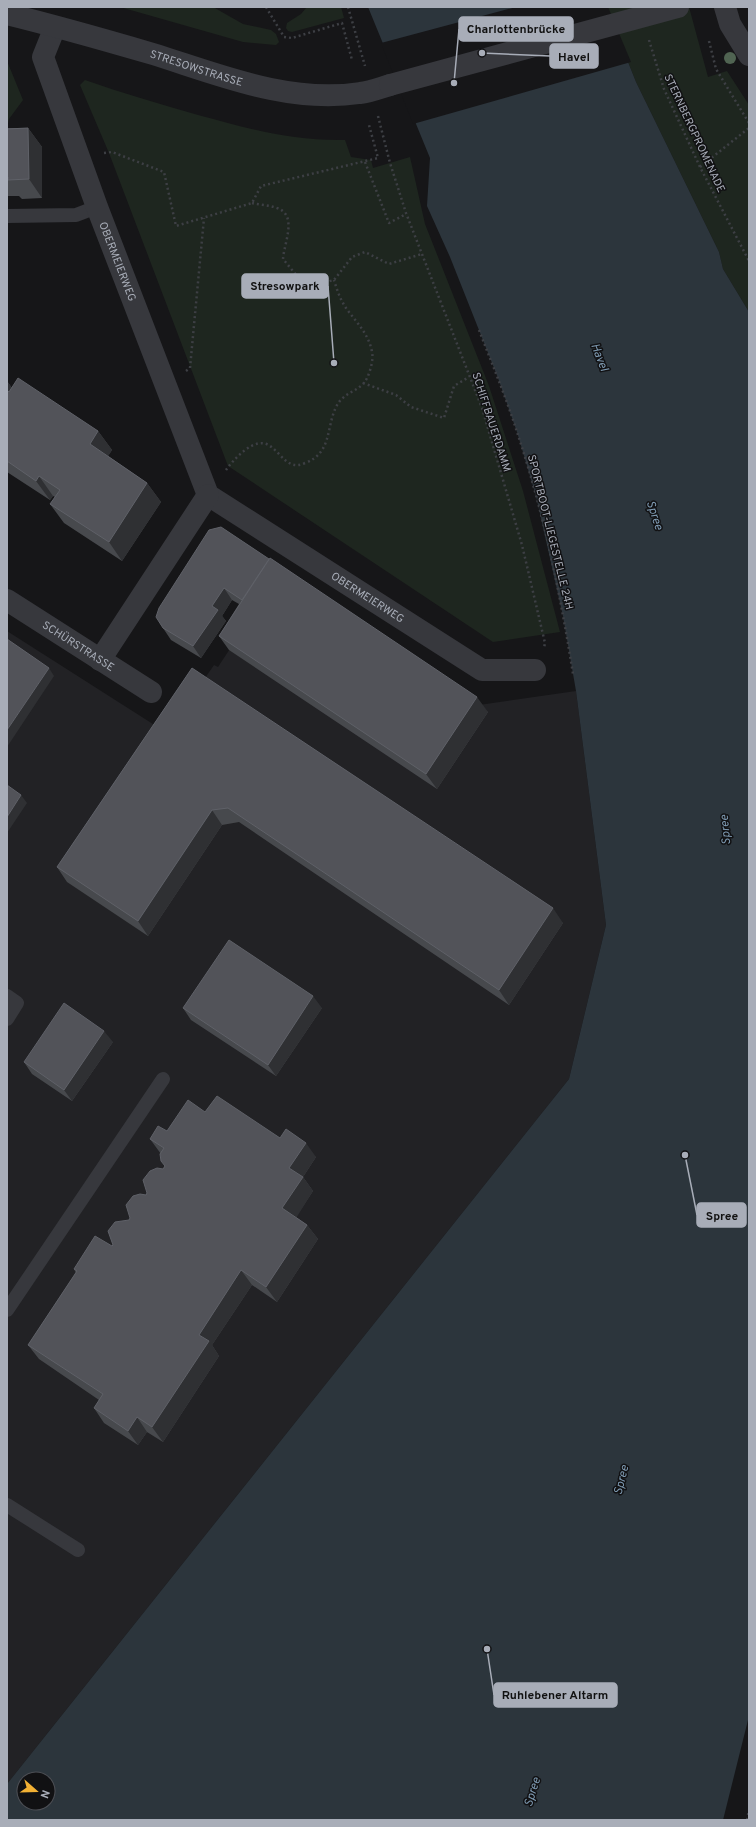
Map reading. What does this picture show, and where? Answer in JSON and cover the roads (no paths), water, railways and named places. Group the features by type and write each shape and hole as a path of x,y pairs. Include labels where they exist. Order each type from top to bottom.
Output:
{"street":[{"name":"STRESOWSTRASSE","path":"7,14 259,87 294,94 357,93 678,7"},
{"path":"725,7 730,24 749,54"},
{"name":"OBERMEIERWEG","path":"55,27 43,58 97,207 208,495 482,670 536,670"},
{"path":"100,660 208,495"},
{"name":"SCHÜRSTRASSE","path":"7,600 151,692"}],"lane":[{"path":"7,216 76,215 97,207"},
{"path":"7,996 17,1003 7,1018"},
{"path":"7,1310 163,1079"},
{"path":"7,1505 78,1550"}],"water":[{"path":"368,7 606,7 636,82 719,252 723,269 749,312 749,1716 723,1820 7,1820 7,1784 16,1773 16,1811 56,1811 56,1771 17,1771 569,1079 606,925 576,691 563,616 536,496 517,432 498,378 450,257 427,206 430,158"}],"place":[{"name":"Havel","path":"482,53"},
{"name":"Charlottenbrücke","path":"454,83"},
{"name":"Stresowpark","path":"334,363"},
{"name":"Spree","path":"685,1155"},
{"name":"Ruhlebener Altarm","path":"487,1649"}]}
